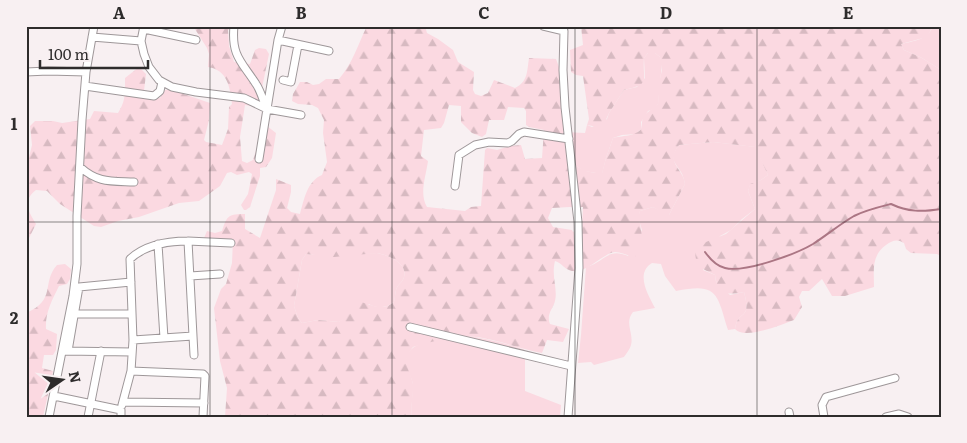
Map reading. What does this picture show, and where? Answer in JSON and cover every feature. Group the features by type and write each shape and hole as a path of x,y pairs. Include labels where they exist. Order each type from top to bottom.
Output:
{"street":[{"path":"65,351 77,264 76,216 86,72 94,26"},
{"path":"234,26 234,45 238,59 255,82 267,109"},
{"path":"259,159 278,40 282,26"},
{"path":"543,26 564,31 563,70 578,222 580,268 568,417"},
{"path":"196,40 144,28 142,41 144,54 149,67 158,80 172,87 244,98 267,109 301,115"},
{"path":"92,37 142,41"},
{"path":"278,40 329,51"},
{"path":"283,80 291,82 298,44"},
{"path":"26,72 86,72"},
{"path":"85,86 152,96 160,91 162,82"},
{"path":"455,186 459,155 475,145 488,142 508,143 524,132 569,139"},
{"path":"80,167 90,176 99,180 134,182"},
{"path":"54,396 121,413 131,371 133,340 130,260 158,244 188,241 231,243"},
{"path":"188,241 194,355"},
{"path":"158,244 164,338"},
{"path":"190,276 220,274"},
{"path":"49,417 75,314 79,287 130,282"},
{"path":"75,314 132,314"},
{"path":"410,328 571,366"},
{"path":"133,340 193,336"},
{"path":"65,351 132,352"},
{"path":"88,417 101,351"},
{"path":"131,371 203,374 205,376 203,417"},
{"path":"824,417 822,405 826,397 895,378"},
{"path":"123,402 204,403"},
{"path":"886,417 899,414 908,417"}],"green space":[{"path":"193,26 236,26 228,30 229,46 234,62 250,64 255,50 259,48 266,49 269,54 258,107 245,105 240,137 242,161 247,163 253,160 263,131 267,126 276,133 272,158 266,167 260,168 260,176 250,207 244,210 241,205 248,194 252,174 249,172 237,175 231,172 227,173 220,186 199,201 179,203 139,217 101,227 94,226 60,204 47,191 36,190 29,198 28,206 36,224 26,244 26,157 29,157 32,145 30,126 35,121 62,123 90,119 94,111 118,113 124,100 125,78 139,67 146,74 144,91 146,95 160,98 165,90 172,90 210,103 209,120 204,140 222,145 228,129 229,107 232,104 229,86 220,72 208,67 209,54 207,48"},
{"path":"367,26 425,26 427,33 453,50 458,62 474,72 473,90 475,94 481,96 488,93 494,80 515,88 519,86 525,79 529,58 556,59 559,67 561,108 567,160 588,171 602,173 613,138 639,131 643,116 658,104 662,70 660,57 655,53 648,53 644,58 644,80 642,83 639,86 624,90 604,124 598,127 587,125 589,119 583,76 571,72 570,50 583,45 581,26 933,26 927,37 901,44 904,50 922,58 941,70 941,256 937,254 911,253 906,249 904,243 893,241 881,249 878,254 874,269 874,287 845,296 832,296 822,279 809,291 802,291 799,297 802,307 794,320 754,332 740,332 735,329 746,307 744,292 732,294 721,290 716,282 715,275 697,266 695,253 706,242 726,234 755,209 748,191 750,184 768,175 755,147 713,142 679,145 675,151 674,161 684,178 685,184 669,215 662,216 653,207 640,211 642,237 635,257 615,252 610,253 578,271 565,268 555,261 556,296 549,314 549,320 550,324 569,329 563,342 547,340 542,353 492,340 462,336 413,347 406,362 413,384 412,417 225,417 227,388 220,361 214,308 221,289 226,284 232,263 233,240 204,238 207,231 215,233 222,231 229,216 245,214 245,229 260,238 276,190 276,179 291,185 287,208 291,212 300,214 310,186 322,175 327,162 323,133 324,120 318,108 292,101 293,94 300,82 307,82 313,85 319,84 326,79 339,79 352,60","holes":["449,105 461,106 461,122 472,133 482,137 486,134 489,120 504,120 508,107 524,108 526,111 526,125 544,130 542,158 525,159 521,145 497,150 487,148 485,150 481,206 471,207 465,211 427,207 424,196 428,161 421,156 424,130 441,128","583,207 582,227 573,232 572,230 553,227 548,218 552,208","377,253 396,260 404,272 403,279 397,288 394,302 385,307 380,307 354,300 344,318 339,322 318,320 302,323 294,306 302,260 306,254 334,257"]},
{"path":"933,26 941,26 941,70 922,58 904,50 901,44 924,37 931,31"},
{"path":"648,53 655,53 660,57 662,63 658,104 654,109 648,111 641,122 641,129 636,134 613,138 602,174 584,171 567,160 565,132 585,133 587,125 592,127 607,119 624,90 637,87 645,78 644,58"},
{"path":"713,142 756,147 768,175 750,185 748,191 755,209 731,230 720,236 703,270 715,275 716,282 730,295 744,292 746,307 735,329 728,330 718,299 714,294 700,288 676,291 665,276 661,264 652,263 644,272 644,284 655,308 633,312 630,316 629,324 632,341 624,357 594,365 591,362 578,363 586,267 610,254 615,253 628,256 642,230 638,217 640,211 653,207 669,215 685,184 682,173 673,159 679,145"},
{"path":"377,253 396,260 403,268 404,277 397,288 394,302 382,307 375,307 369,304 339,322 318,320 302,323 294,306 302,260 306,254"},
{"path":"65,264 71,269 70,279 67,284 59,286 47,318 46,329 57,334 56,350 53,355 44,355 42,368 53,371 43,417 26,417 26,313 42,303 52,272 57,265"},
{"path":"460,335 493,341 525,350 525,391 561,405 560,417 412,417 413,385 406,363 409,352 428,341"}],"waterway":[{"path":"705,252 719,266 734,269 745,268 770,262 805,248 854,216 872,209 891,204 915,211 941,209"}]}
